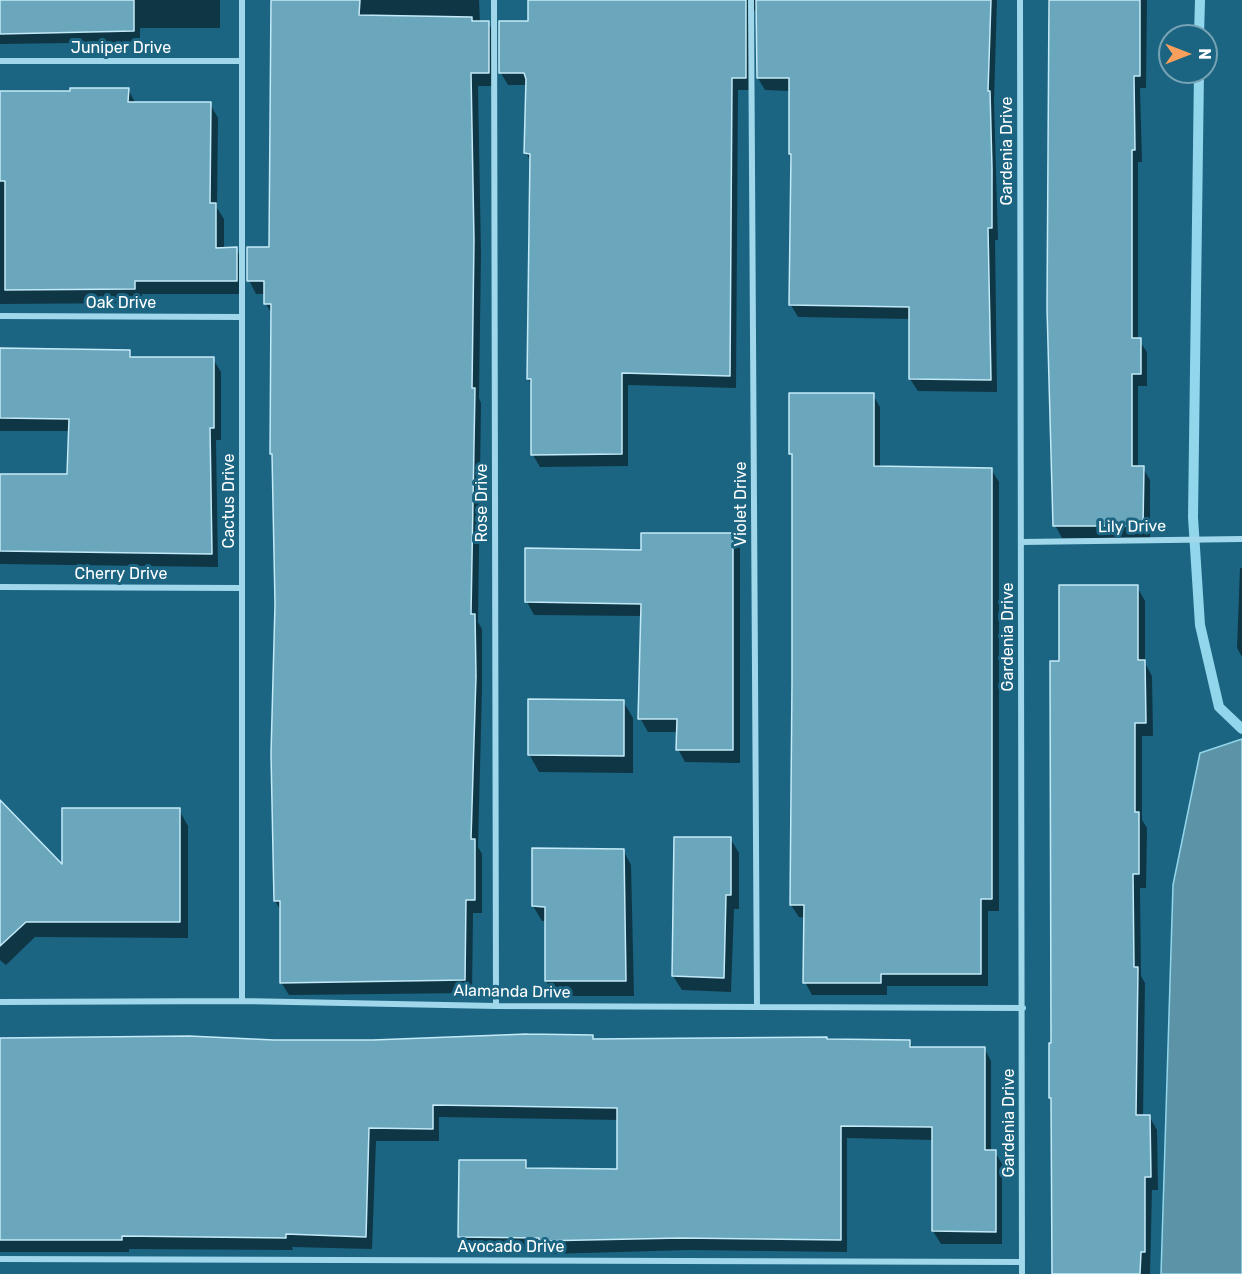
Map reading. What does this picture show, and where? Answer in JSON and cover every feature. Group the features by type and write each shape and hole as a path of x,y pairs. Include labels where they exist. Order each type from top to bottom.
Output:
{"street":[{"name":"Cactus Drive","path":"242,0 242,1001"},
{"name":"Rose Drive","path":"494,0 496,1006"},
{"name":"Violet Drive","path":"751,0 757,1007"},
{"name":"Gardenia Drive","path":"1020,0 1022,1274"},
{"name":"Juniper Drive","path":"0,61 242,61"},
{"name":"Oak Drive","path":"0,316 242,317"},
{"name":"Lily Drive","path":"1022,542 1242,539"},
{"name":"Cherry Drive","path":"0,587 242,588"},
{"name":"Alamanda Drive","path":"0,1002 242,1001 496,1006 1023,1008"},
{"name":"Avocado Drive","path":"0,1259 1022,1262"}],"water":[{"path":"1242,739 1242,1274 1161,1274 1173,885 1200,753"}],"building":[{"path":"0,0 134,0 134,31 0,34"},
{"path":"271,0 360,0 359,15 472,17 472,21 489,21 489,73 471,73 474,240 472,388 475,388 471,614 475,614 476,676 471,839 475,839 475,900 466,900 465,980 280,983 280,901 274,901 271,754 275,604 272,454 270,454 271,304 264,304 264,281 247,281 247,247 269,247"},
{"path":"528,0 746,0 746,78 732,78 730,376 622,373 622,454 531,455 531,379 527,379 530,154 524,153 526,79 524,73 499,73 499,21 528,21"},
{"path":"756,0 991,0 988,91 990,91 992,228 988,228 991,380 909,379 909,307 789,305 791,154 789,154 789,78 757,78"},
{"path":"1049,0 1140,0 1140,76 1134,76 1135,150 1132,150 1132,338 1141,338 1141,374 1132,374 1132,466 1144,466 1143,526 1053,526 1047,308"},
{"path":"70,88 129,88 128,102 211,102 210,203 216,203 216,248 237,247 237,281 135,281 135,289 5,290 5,181 0,181 0,91 70,91"},
{"path":"0,348 130,350 130,357 214,357 214,428 210,428 212,554 0,551 0,474 67,474 69,419 0,418"},
{"path":"789,393 874,393 874,466 992,468 992,899 981,899 981,974 881,974 881,983 803,983 804,905 790,905 792,454 789,454"},
{"path":"641,533 733,533 733,750 676,750 677,719 638,719 641,604 525,602 525,548 641,550"},
{"path":"1059,585 1138,585 1138,660 1145,660 1146,723 1135,723 1135,812 1139,812 1139,874 1133,874 1134,967 1138,967 1136,1115 1150,1115 1151,1177 1145,1177 1145,1252 1141,1252 1140,1274 1052,1274 1051,1098 1049,1098 1049,1043 1051,1043 1050,661 1059,661"},
{"path":"528,699 624,700 624,756 528,755"},
{"path":"0,800 62,864 62,808 180,808 180,922 26,922 0,946"},
{"path":"674,837 731,837 731,895 726,895 724,978 672,976"},
{"path":"532,848 624,849 626,981 545,981 545,907 532,906"},
{"path":"527,1034 593,1035 593,1039 827,1037 827,1039 910,1040 910,1047 985,1047 985,1150 996,1150 996,1232 932,1231 932,1127 841,1126 841,1240 681,1238 539,1241 539,1238 458,1237 459,1160 526,1160 526,1168 617,1169 617,1108 433,1105 433,1129 369,1128 366,1237 286,1234 286,1238 122,1236 122,1240 0,1240 0,1038 189,1036 274,1040 373,1040"}],"waterway":[{"path":"1199,24 1200,0"},
{"path":"1199,84 1193,517 1200,625 1219,707 1242,729"}]}
